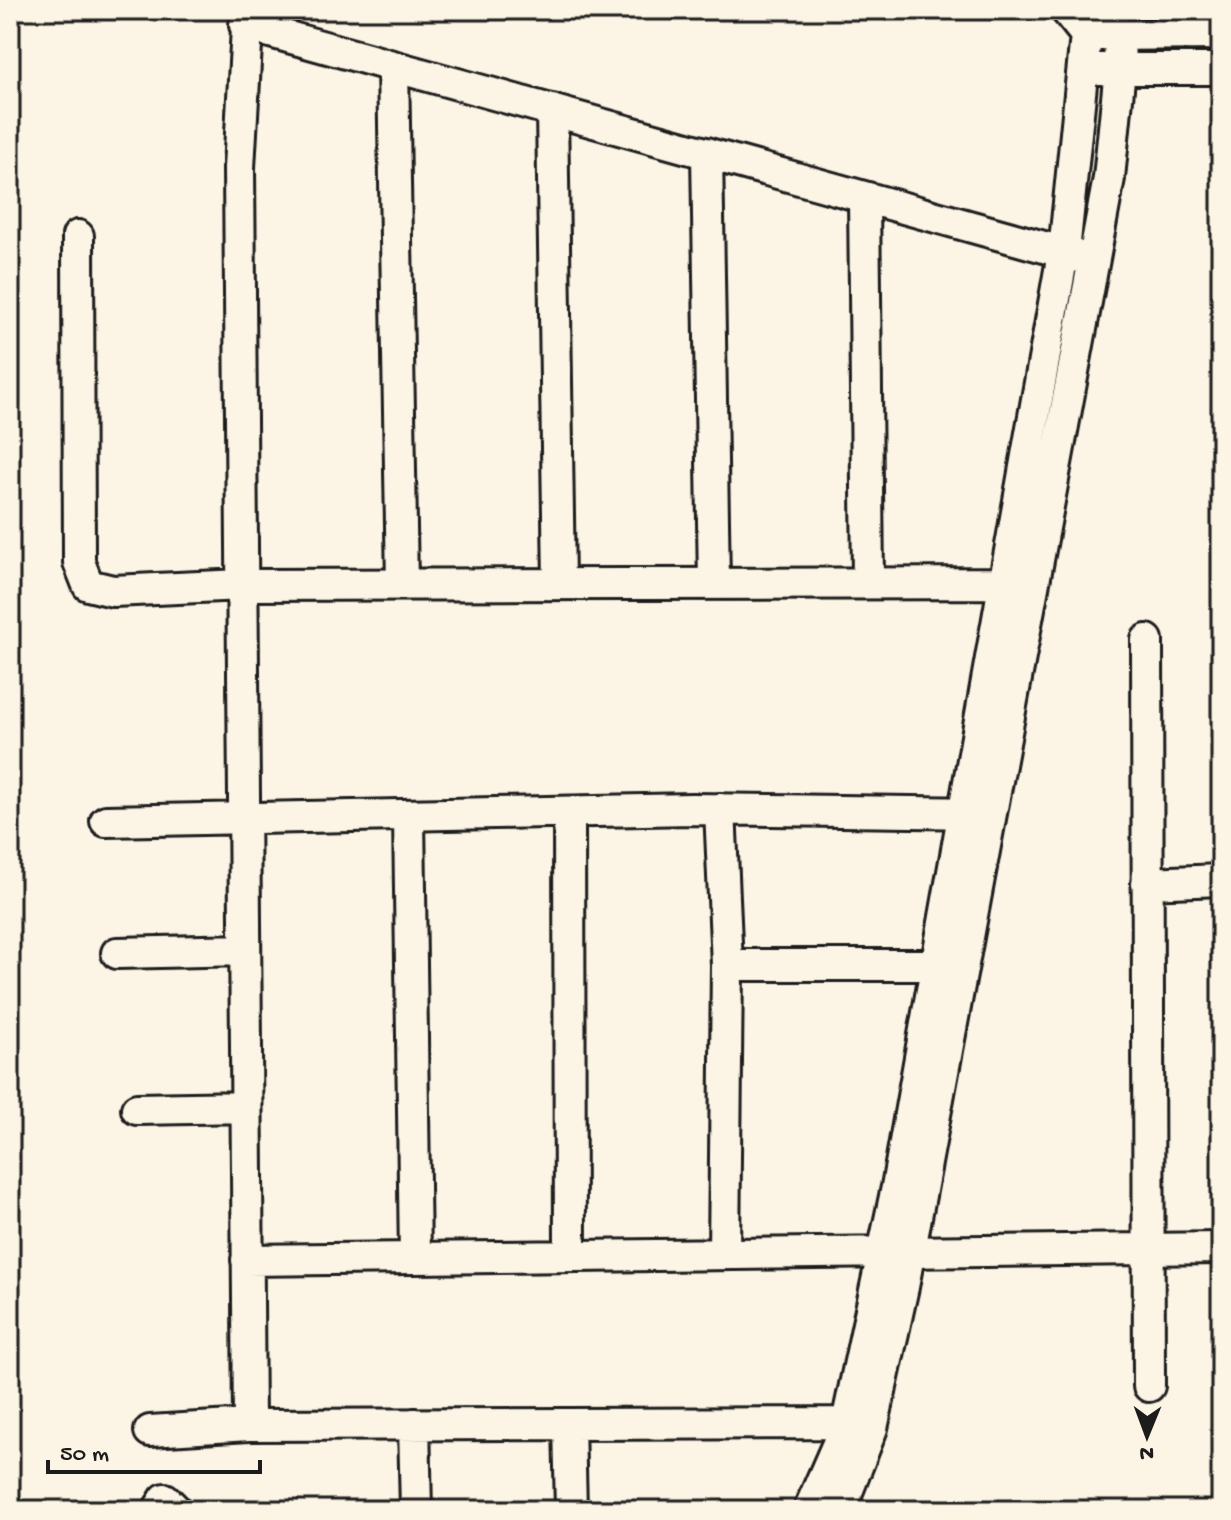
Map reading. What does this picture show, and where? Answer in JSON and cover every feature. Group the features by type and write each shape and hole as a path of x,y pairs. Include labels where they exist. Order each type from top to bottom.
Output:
{"street":[{"path":"1066,10 1102,26 1221,34"},
{"path":"249,1425 239,168 246,18 393,66 1094,261"},
{"path":"840,1510 897,1253 1019,582 1084,69 1102,26"},
{"path":"1019,582 1094,261 1109,178 1120,69 1102,26"},
{"path":"393,66 402,584"},
{"path":"1084,69 1221,69"},
{"path":"552,110 559,583"},
{"path":"707,153 714,583"},
{"path":"864,197 868,582"},
{"path":"78,236 79,562 88,585 113,591 242,585 1019,582"},
{"path":"1147,640 1149,1386"},
{"path":"106,821 244,821 720,809 978,813"},
{"path":"720,809 727,965 724,1254"},
{"path":"569,812 570,1256"},
{"path":"409,816 415,1258"},
{"path":"1147,883 1221,880"},
{"path":"117,953 245,950"},
{"path":"727,965 949,968"},
{"path":"137,1109 246,1107"},
{"path":"247,1260 1221,1248"},
{"path":"414,1424 416,1510"},
{"path":"569,1424 571,1510"},
{"path":"150,1431 249,1425 859,1426"},
{"path":"809,1510 859,1426"},
{"path":"158,1510 165,1499 176,1510"}]}
